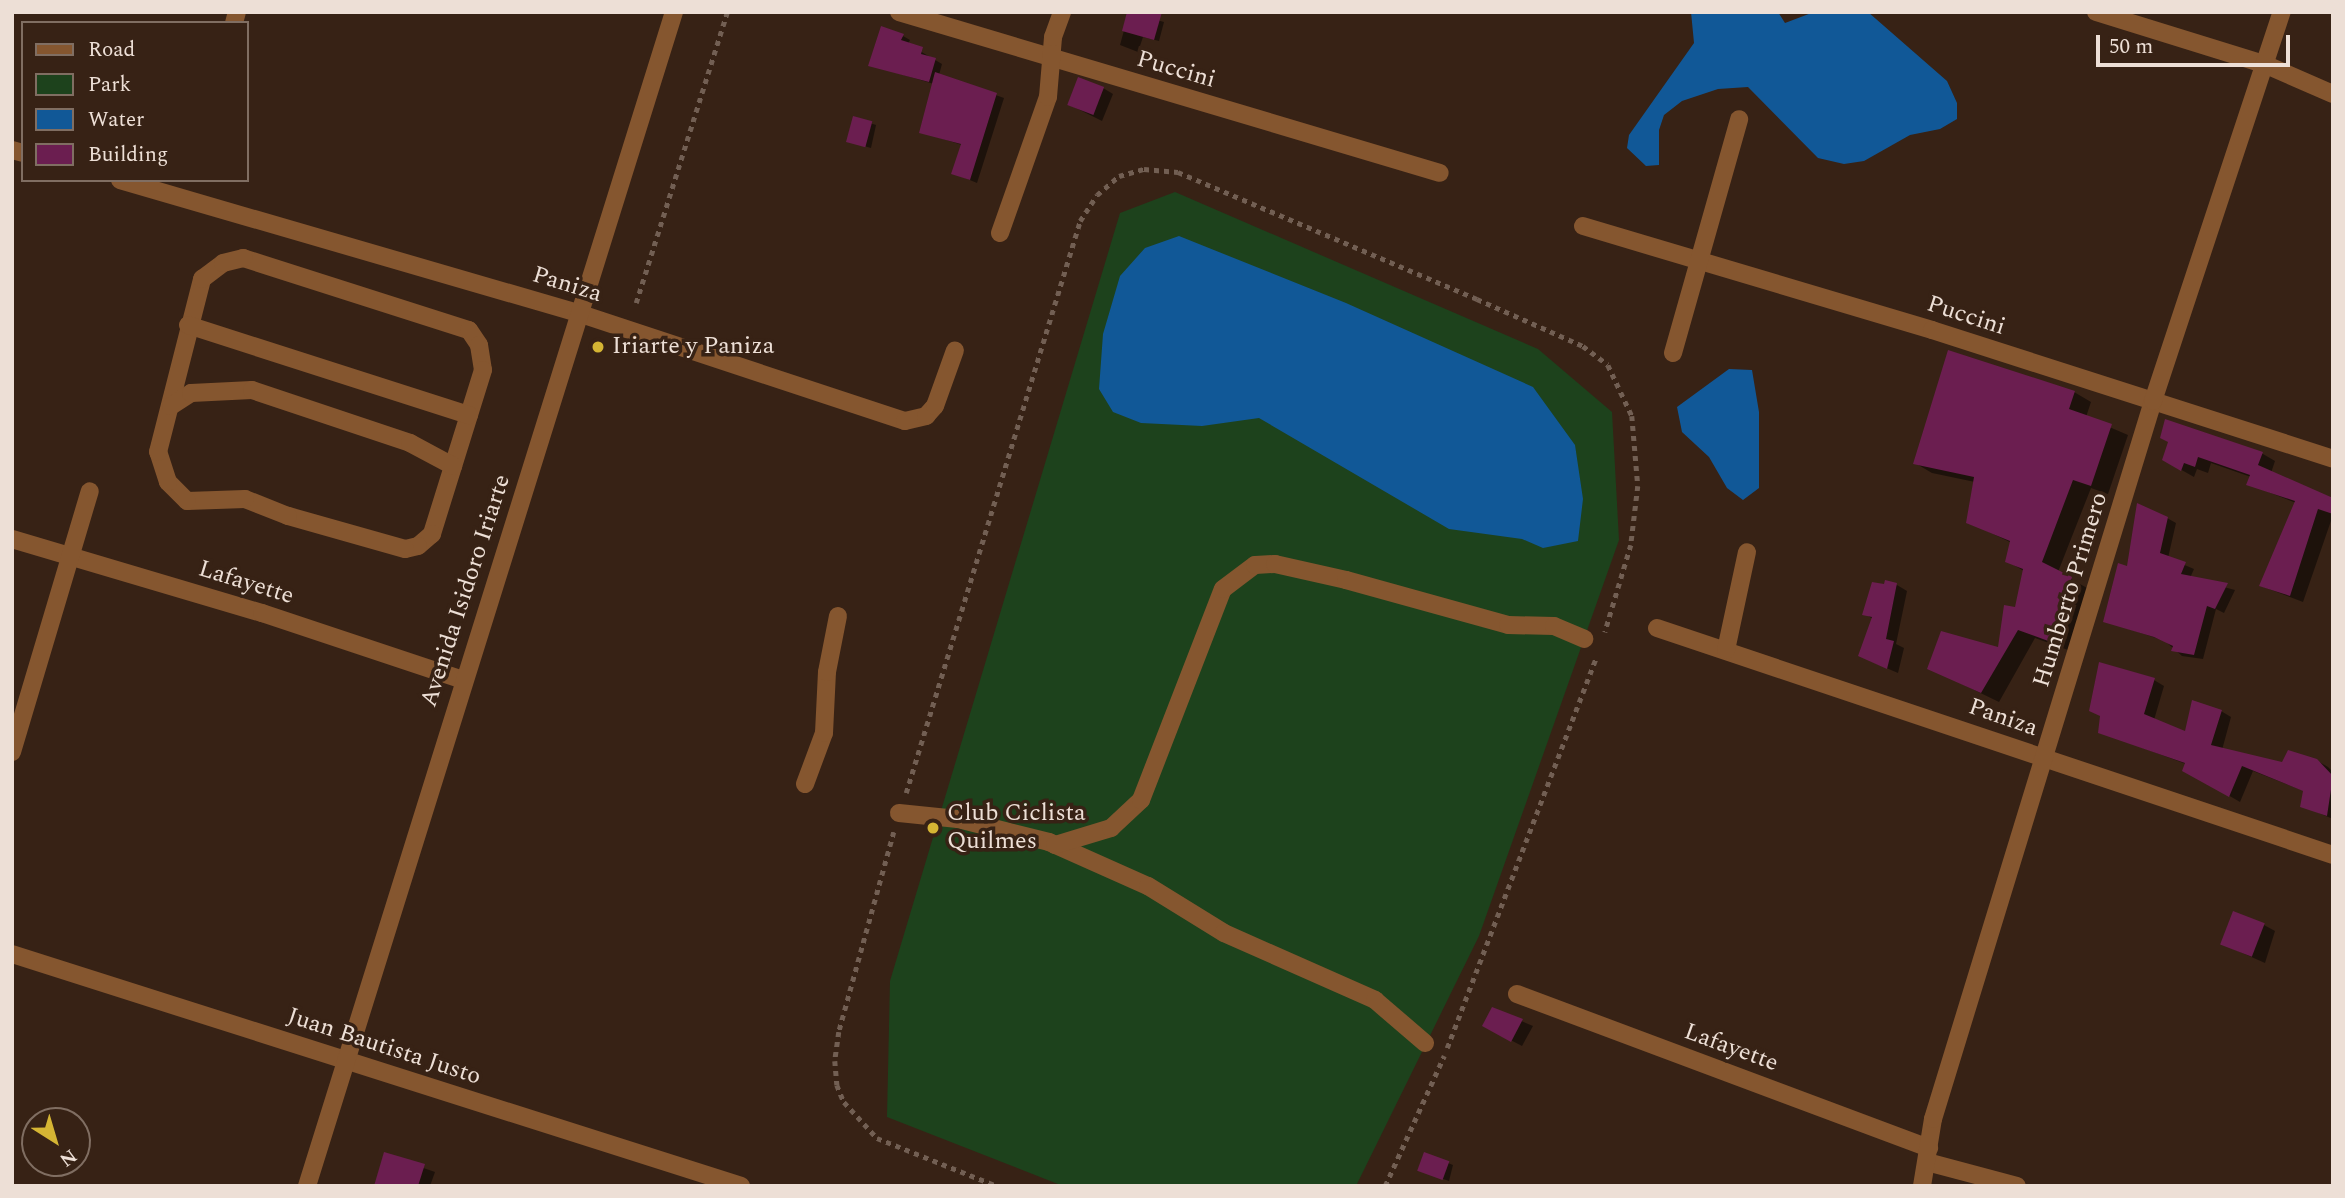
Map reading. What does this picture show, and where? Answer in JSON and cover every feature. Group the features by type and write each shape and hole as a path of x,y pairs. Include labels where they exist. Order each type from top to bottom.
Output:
{"street":[{"name":"Avenida Isidoro Iriarte","path":"307,1186 674,12"},
{"name":"Puccini","path":"899,12 1440,173"},
{"path":"1000,233 1048,97 1053,37 1062,12"},
{"path":"2096,12 2264,64 2333,94"},
{"name":"Humberto Primero","path":"1922,1186 1933,1119 2046,758 2153,401 2282,12"},
{"path":"1673,353 1697,259 1739,119"},
{"name":"Paniza","path":"134,182 184,189 581,314 905,421 926,416 935,406 955,350"},
{"name":"Puccini","path":"1583,226 1697,259 2333,459"},
{"path":"243,258 468,330 479,345 483,370 432,534 418,546 405,549 288,516 245,499 187,500 168,482 158,453 171,406 187,325 202,279 223,263 243,258"},
{"path":"187,325 469,415"},
{"path":"171,406 191,393 252,390 410,443 453,466"},
{"path":"12,752 90,491"},
{"name":"Lafayette","path":"12,538 262,613 463,680"},
{"path":"1726,650 1747,552"},
{"path":"1055,845 1111,828 1141,800 1223,589 1255,565 1275,564 1346,580 1508,625 1554,626 1584,639"},
{"path":"805,784 824,733 827,672 838,616"},
{"name":"Paniza","path":"1657,628 2333,855"},
{"path":"899,813 958,819 1055,845 1148,886 1224,933 1375,1000 1425,1043"},
{"name":"Juan Bautista Justo","path":"12,954 708,1181 741,1186"},
{"name":"Lafayette","path":"1517,994 1928,1155 2017,1186"}],"path":[{"path":"636,303 727,12"},
{"path":"899,813 839,1032 835,1061 837,1084 844,1102 877,1138 997,1186"}],"green space":[{"path":"1175,192 1538,349 1612,412 1619,540 1479,936 1356,1186 1063,1186 887,1117 890,981 1120,213"}],"water":[{"path":"1691,12 1778,12 1785,23 1814,12 1868,12 1947,81 1957,103 1957,119 1940,129 1910,135 1864,161 1844,164 1818,158 1748,87 1718,89 1682,101 1664,115 1659,130 1659,165 1646,166 1627,148 1629,135 1694,43"},
{"path":"1179,236 1346,303 1533,387 1575,445 1583,499 1578,541 1543,548 1522,539 1449,529 1259,418 1202,426 1141,423 1113,412 1099,389 1103,334 1120,276 1145,248"},
{"path":"1729,369 1752,370 1759,412 1759,488 1743,500 1727,488 1709,457 1682,432 1677,407"}],"building":[{"path":"1127,12 1162,12 1154,40 1122,31"},
{"path":"881,26 904,34 901,40 923,47 921,54 936,58 929,82 868,66"},
{"path":"935,72 997,93 970,180 951,174 961,144 919,133"},
{"path":"1078,77 1104,87 1093,115 1067,105"},
{"path":"853,116 872,121 865,147 846,142"},
{"path":"1948,350 2075,391 2069,409 2112,424 2091,486 2073,480 2042,562 2072,577 2051,642 2018,630 1981,693 1927,669 1941,631 1998,647 2004,605 2015,607 2023,569 2005,562 2010,541 1966,523 1974,477 1913,464"},
{"path":"2165,419 2263,452 2258,465 2333,498 2333,514 2318,509 2290,596 2259,586 2295,501 2246,485 2250,475 2198,457 2195,467 2184,463 2181,471 2162,460 2168,442 2160,438"},
{"path":"2137,503 2168,517 2160,553 2186,562 2181,574 2228,583 2215,609 2207,606 2194,655 2171,651 2173,646 2154,637 2103,622 2118,563 2127,566"},
{"path":"1885,580 1897,583 1886,639 1894,641 1887,669 1858,656 1872,617 1862,615 1872,582 1884,584"},
{"path":"2099,662 2155,678 2144,714 2185,731 2192,700 2222,710 2211,745 2282,762 2288,750 2317,759 2333,776 2327,816 2300,807 2303,791 2242,766 2229,797 2182,771 2185,763 2098,733 2100,716 2089,711"},
{"path":"2233,911 2265,923 2252,957 2220,945"},
{"path":"1492,1007 1523,1019 1511,1042 1482,1026"},
{"path":"384,1152 425,1164 418,1186 374,1186"},
{"path":"1424,1152 1449,1161 1443,1180 1417,1171"}],"place":[{"name":"Iriarte y Paniza","path":"598,347"},
{"name":"Club Ciclista Quilmes","path":"933,828"}]}
